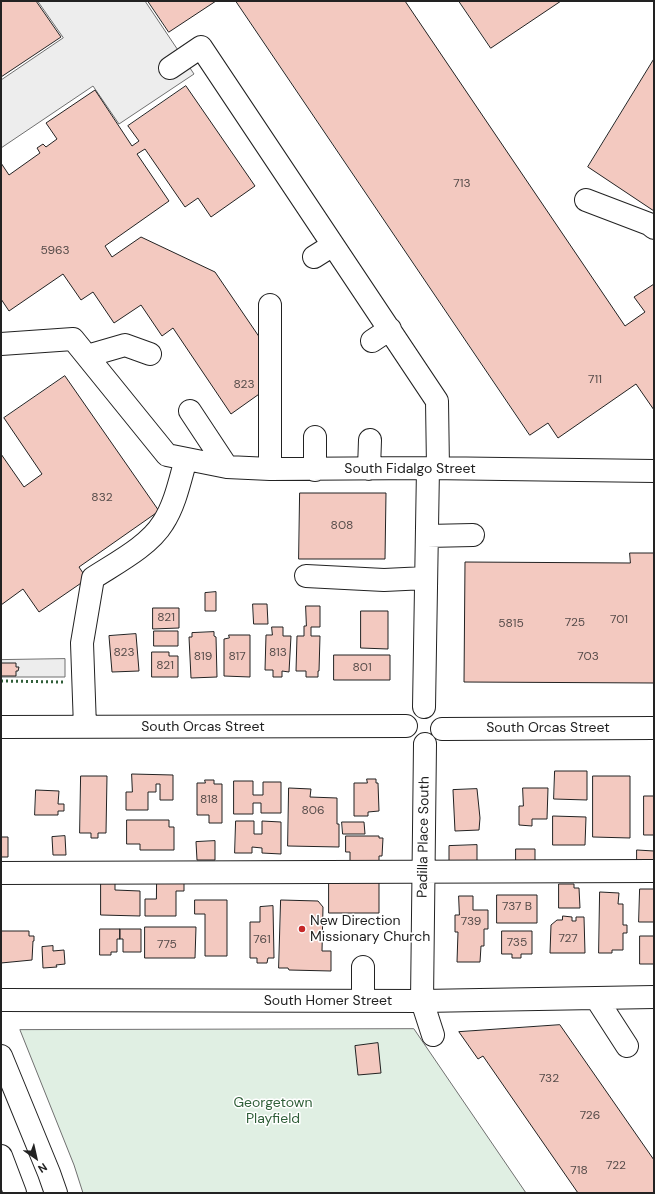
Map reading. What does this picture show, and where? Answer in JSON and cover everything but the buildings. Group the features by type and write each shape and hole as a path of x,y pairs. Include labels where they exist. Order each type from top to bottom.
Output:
{"main road":[{"path":"170,68 201,47 437,401 427,536 424,707"},
{"path":"586,200 649,224 654,228"},
{"path":"314,257 333,244"},
{"path":"270,304 270,469"},
{"path":"372,341 390,329"},
{"path":"1,344 73,339 176,457 174,500 163,523 147,542 93,578 82,643 85,727"},
{"path":"87,356 125,345 150,354"},
{"path":"190,411 227,467"},
{"path":"315,437 315,470"},
{"path":"369,469 370,440"},
{"name":"South Fidalgo Street","path":"176,457 227,467 270,469 315,470 433,468 598,462 654,470"},
{"path":"427,536 473,535"},
{"path":"306,576 384,580 426,578"},
{"path":"424,707 433,709 437,712 441,717 442,729 436,739 431,743 424,744 413,740 408,735 406,726 407,718 410,713 415,709 424,707"},
{"name":"South Orcas Street","path":"1,727 406,726"},
{"name":"South Orcas Street","path":"442,729 654,728"},
{"name":"Padilla Place South","path":"424,744 422,1001 433,1035"},
{"path":"1,873 654,871"},
{"path":"363,967 363,1001"},
{"name":"South Homer Street","path":"1,1000 422,1001 654,997"},
{"path":"596,998 627,1046"},
{"path":"1,1056 50,1173 56,1193"},
{"path":"1,1156 15,1193"}],"green space":[{"name":"Georgetown Playfield","path":"414,1029 526,1193 83,1193 74,1165 20,1030"}],"shaded area":[{"path":"38,1 145,1 194,74 119,124 93,86 1,148 1,80 63,38"},
{"path":"65,659 65,677 1,677 1,660"}],"hedge":[{"path":"1,681 63,682"}],"place":[{"name":"New Direction Missionary Church","path":"302,929"}]}
